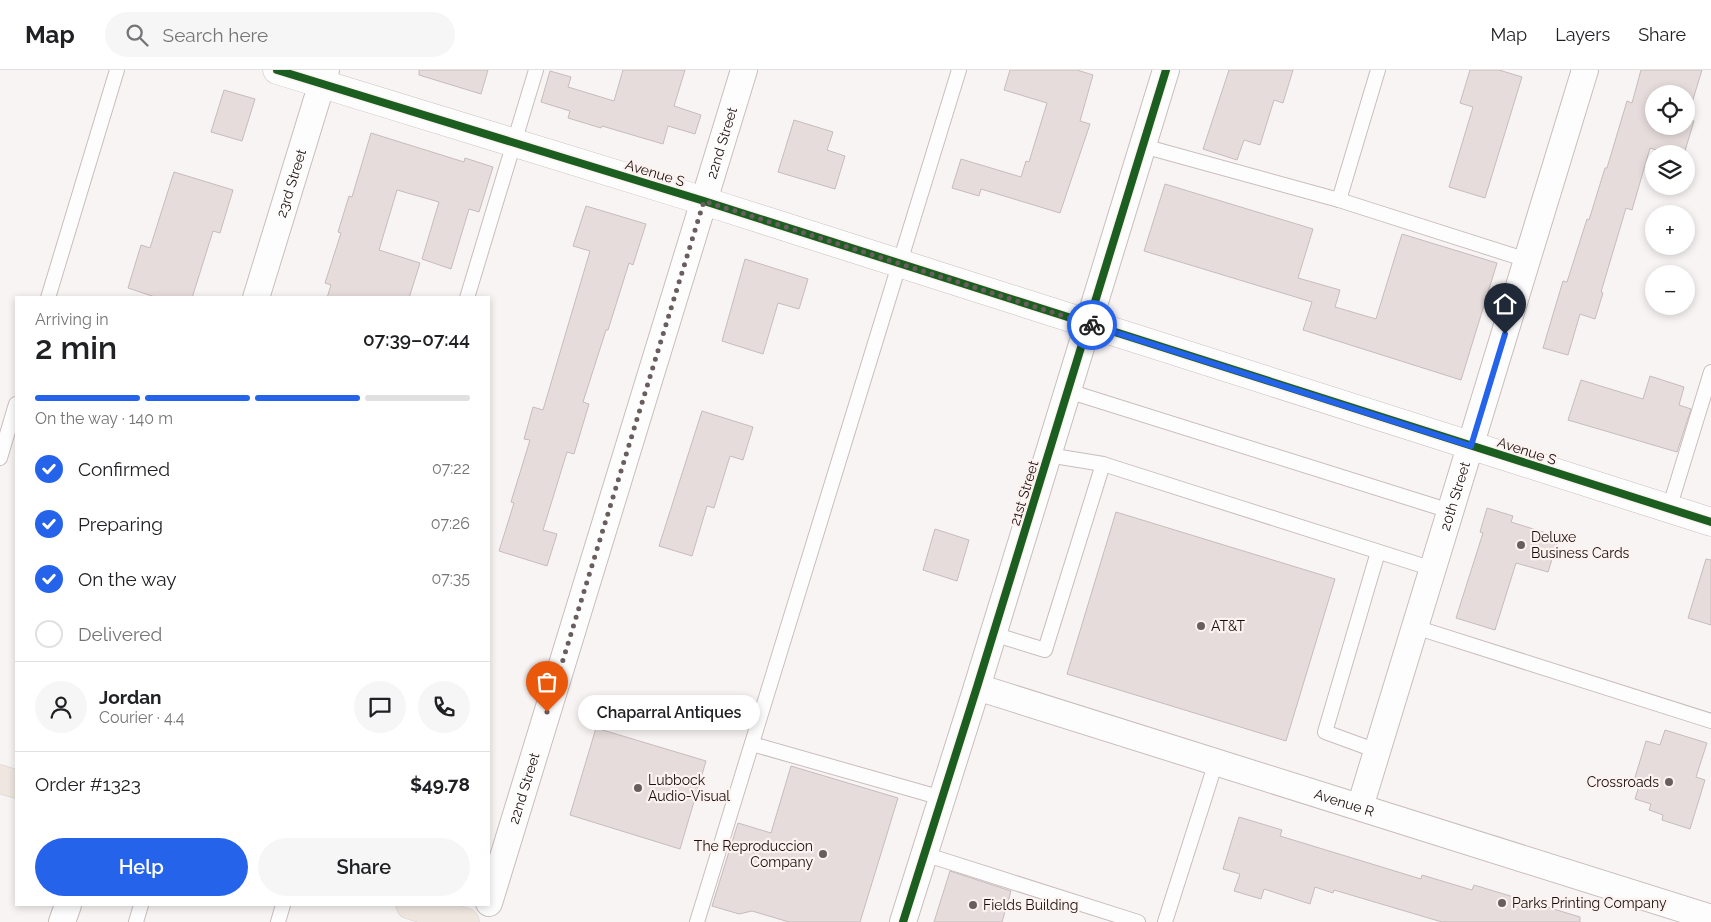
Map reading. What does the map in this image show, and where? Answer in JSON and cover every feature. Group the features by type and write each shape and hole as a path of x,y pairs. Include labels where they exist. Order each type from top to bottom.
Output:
{"highway":[{"path":"0,779 15,784"},
{"path":"413,906 465,922"}],"street":[{"name":"Avenue S","path":"277,70 324,77 514,142 1711,522"},
{"name":"22nd Street","path":"490,897 744,70"},
{"name":"21st Street","path":"903,922 1166,70"},
{"name":"20th Street","path":"1360,807 1586,70"},
{"name":"23rd Street","path":"257,296 324,77"},
{"name":"Avenue R","path":"977,687 1711,918"},
{"path":"62,922 68,906"},
{"name":"22nd Street","path":"483,922 487,906"}],"lane":[{"path":"49,296 117,70"},
{"path":"468,296 536,70"},
{"path":"697,922 959,70"},
{"path":"1339,200 1378,70"},
{"path":"1143,146 1339,200 1528,260"},
{"path":"1669,509 1711,372"},
{"path":"1068,390 1450,511"},
{"path":"0,458 15,407"},
{"path":"1048,455 1103,464 1433,569"},
{"path":"993,634 1044,650 1103,464"},
{"path":"1377,751 1325,732 1378,552"},
{"path":"1415,627 1711,721"},
{"path":"752,744 942,798"},
{"path":"1165,922 1216,762"},
{"path":"924,854 1138,922"},
{"path":"136,922 141,906"},
{"path":"278,922 283,906"}],"building":[{"path":"419,70 488,70 481,94 419,75"},
{"path":"623,70 685,70 674,106 701,115 695,134 668,126 663,144 568,118 570,111 541,102 550,71 571,77 568,87 614,101"},
{"path":"1010,70 1077,70 1093,75 1080,121 1090,124 1060,213 981,189 979,196 952,188 961,159 1021,177 1026,161 1029,162 1047,103 1004,90"},
{"path":"1229,70 1293,70 1283,103 1274,100 1260,145 1244,140 1237,160 1203,149"},
{"path":"1470,70 1499,70 1522,77 1485,198 1449,187 1473,107 1460,103"},
{"path":"1641,70 1702,70 1695,93 1695,85 1645,85 1645,135 1690,135 1687,145 1645,145 1645,165 1632,210 1626,208 1595,319 1580,314 1568,355 1543,348 1563,281 1567,282 1587,219 1589,220 1605,168 1607,168 1627,101 1632,103"},
{"path":"224,90 255,99 242,141 211,132"},
{"path":"794,120 833,132 827,150 845,156 835,189 778,172"},
{"path":"371,133 464,162 465,158 493,167 479,212 469,209 451,269 422,259 439,202 397,190 379,250 420,263 410,296 328,296 331,285 325,283 341,233 338,232 349,196 352,197"},
{"path":"174,172 233,190 220,233 213,231 193,296 152,296 128,288 141,245 150,248"},
{"path":"1165,184 1313,229 1298,278 1340,290 1335,307 1376,319 1402,234 1497,263 1461,380 1303,330 1312,302 1144,251"},
{"path":"586,206 646,224 633,265 629,263 583,402 589,404 574,454 567,452 543,530 557,534 547,566 499,551 514,503 511,502 530,440 524,439 533,407 543,410 590,251 573,246"},
{"path":"745,259 808,279 799,309 778,303 763,354 722,341"},
{"path":"1650,376 1684,387 1679,405 1691,409 1677,452 1568,420 1581,380 1643,399"},
{"path":"702,411 753,427 743,460 730,456 714,508 707,506 692,556 659,546"},
{"path":"1487,508 1513,516 1511,522 1559,537 1548,572 1516,563 1495,630 1456,618 1483,533 1480,532"},
{"name":"AT&T","path":"1116,512 1335,579 1286,741 1067,674"},
{"path":"935,529 969,540 957,581 923,570"},
{"path":"1706,559 1711,560 1711,625 1688,618"},
{"name":"Lubbock Audio-Visual","path":"596,728 706,761 680,849 570,815"},
{"name":"Crossroads","path":"1665,730 1707,743 1696,777 1705,780 1690,829 1662,820 1663,815 1649,810 1651,804 1635,799 1639,786 1633,784 1646,741 1660,745"},
{"name":"The Reproduccion Company","path":"791,766 898,798 860,922 789,922 752,911 739,914 712,906 738,823 771,833"},
{"path":"1239,817 1282,830 1280,836 1421,879 1422,875 1472,890 1474,885 1580,917 1580,922 1442,922 1334,890 1333,893 1315,887 1310,904 1264,889 1261,899 1234,891 1240,874 1223,869"},
{"name":"Fields Building","path":"950,871 1011,891 1002,922 934,922"}],"cycle path":[{"path":"277,70 704,201 1711,522"},
{"path":"903,922 1166,70"}],"way so far":[{"path":"547,712 704,201 1092,325"}],"place":[{"name":"Deluxe Business Cards","path":"1521,545"},
{"name":"AT&T","path":"1201,626"},
{"name":"Chaparral Antiques","path":"547,712"},
{"name":"Crossroads","path":"1669,782"},
{"name":"Lubbock Audio-Visual","path":"638,788"},
{"name":"The Reproduccion Company","path":"823,854"},
{"name":"Parks Printing Company","path":"1502,903"},
{"name":"Fields Building","path":"973,905"}],"route":[{"path":"1092,325 1471,446 1505,334"}]}
